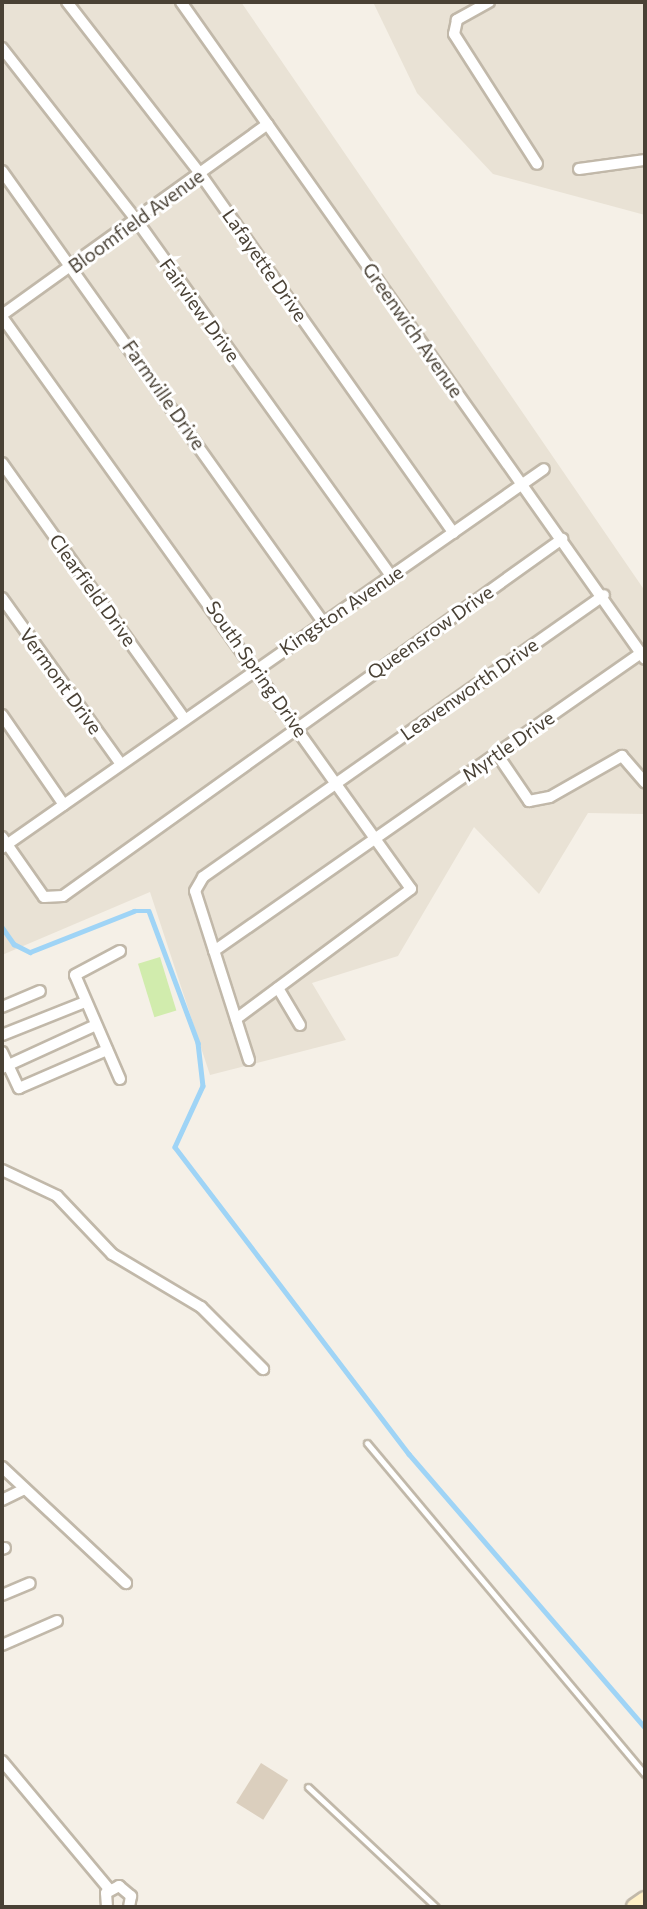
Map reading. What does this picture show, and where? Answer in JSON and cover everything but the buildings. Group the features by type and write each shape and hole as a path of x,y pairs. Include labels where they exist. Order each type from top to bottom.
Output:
{"street":[{"name":"Lafayette Drive","path":"67,2 201,175 454,533"},
{"name":"Greenwich Avenue","path":"181,2 604,596 643,656"},
{"path":"489,2 457,20 454,34 537,164"},
{"name":"Fairview Drive","path":"2,48 137,221 392,577"},
{"name":"Bloomfield Avenue","path":"2,316 201,175 268,124"},
{"path":"579,169 645,160"},
{"name":"Farmville Drive","path":"2,171 74,266 323,622"},
{"name":"South Spring Drive","path":"2,316 256,667 411,889 236,1019"},
{"name":"Clearfield Drive","path":"2,463 184,718"},
{"name":"Kingston Avenue","path":"4,843 64,804 256,667 392,577 544,468"},
{"name":"Queensrow Drive","path":"4,843 44,897 63,896 297,726 562,539"},
{"name":"Leavenworth Drive","path":"248,1059 195,891 203,877 604,596"},
{"name":"Vermont Drive","path":"2,598 121,764"},
{"name":"Myrtle Drive","path":"214,951 374,837 643,656"},
{"path":"2,715 64,804"},
{"path":"497,754 528,801 550,797 622,756 645,782"},
{"path":"120,951 75,975 120,1079"},
{"path":"278,988 300,1026"},
{"path":"2,1007 40,990"},
{"path":"2,1035 85,1002"},
{"path":"5,1067 96,1025"},
{"path":"2,1052 5,1067 23,1088 107,1050"},
{"path":"2,1170 57,1196 112,1254 201,1307 263,1369"},
{"path":"2,1468 126,1583"},
{"path":"2,1500 25,1489"},
{"path":"2,1595 30,1583"},
{"path":"2,1645 57,1621"},
{"path":"2,1761 109,1889 129,1891 129,1907"},
{"path":"107,1907 109,1889"},
{"path":"635,1907 645,1900"}],"lane":[{"path":"367,1443 645,1774"},
{"path":"308,1787 436,1907"}],"shaded area":[{"path":"2,2 241,2 645,591 645,814 588,813 539,894 474,827 398,956 312,983 346,1040 210,1075 150,892 2,955"},
{"path":"373,2 645,2 645,215 493,174 417,93"}],"green space":[{"path":"160,957 176,1011 154,1017 138,964"}],"waterway":[{"path":"2,927 14,944 30,952 134,911 149,911 198,1043 203,1086 175,1147 409,1454 645,1727"}]}
